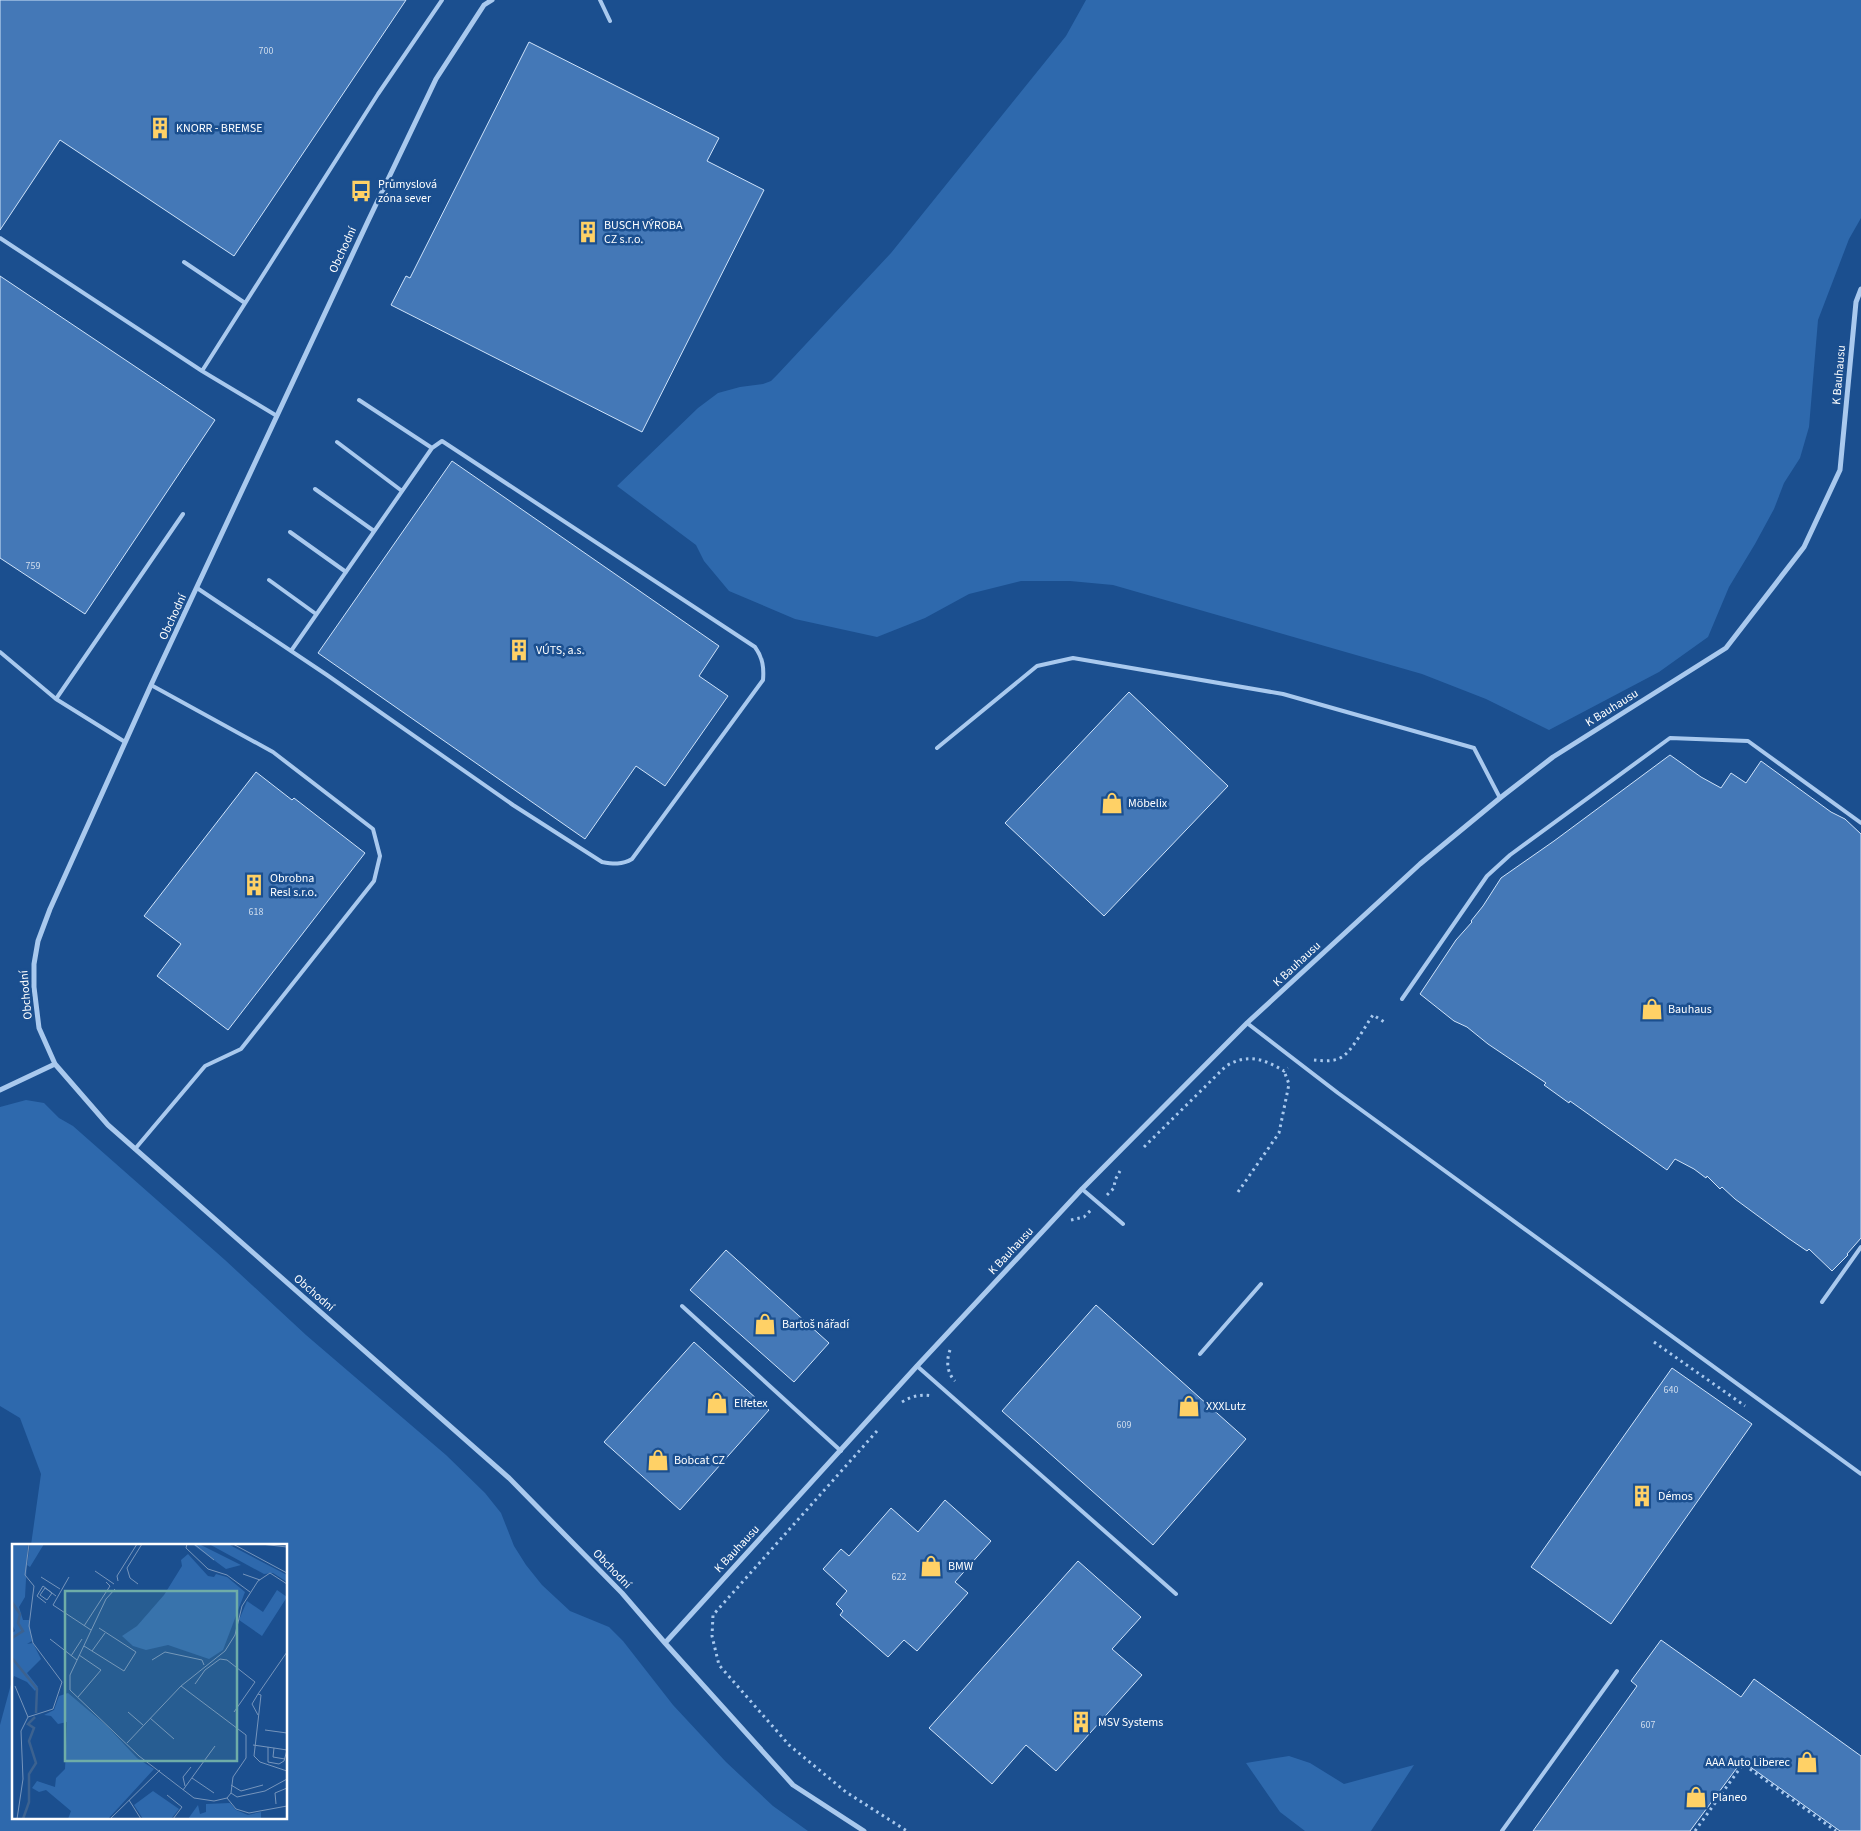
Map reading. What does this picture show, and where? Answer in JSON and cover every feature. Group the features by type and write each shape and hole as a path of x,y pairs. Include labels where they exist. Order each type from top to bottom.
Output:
{"street":[{"name":"Obchodní","path":"492,0 484,5 436,79 151,686 50,908 38,941 34,964 34,987 39,1028 55,1064 108,1125 508,1478 622,1593 793,1785 864,1831"},
{"name":"K Bauhausu","path":"665,1643 916,1366 1082,1189 1247,1023 1420,864 1500,798 1553,757 1726,648 1804,547 1840,470 1856,302 1861,289"},
{"path":"0,1090 55,1064"}],"lane":[{"path":"202,371 378,94 442,0"},
{"path":"600,0 610,21"},
{"path":"0,238 202,371 277,416"},
{"path":"184,262 245,304"},
{"path":"360,400 432,448"},
{"path":"337,442 402,492"},
{"path":"197,588 513,805 602,862 611,864 625,864 632,859 763,680 762,659 755,647 444,442 440,442 432,448 291,651"},
{"path":"315,490 374,531"},
{"path":"56,699 183,514"},
{"path":"290,532 346,572"},
{"path":"269,580 316,614"},
{"path":"0,652 56,699 126,742"},
{"path":"937,748 1037,666 1073,658 1283,694 1474,748 1500,798"},
{"path":"135,1148 205,1066 241,1049 374,881 380,856 373,829 273,752 151,686"},
{"path":"1402,999 1486,876 1510,855 1670,738 1748,741 1861,823"},
{"path":"1247,1023 1295,1061 1861,1474"},
{"path":"1082,1189 1123,1224"},
{"path":"1822,1302 1861,1246"},
{"path":"1200,1354 1261,1284"},
{"path":"682,1306 841,1451"},
{"path":"916,1366 1176,1594"},
{"path":"1502,1831 1617,1671"}],"path":[{"path":"1284,1071 1302,1054 1316,1060 1326,1061 1341,1058 1373,1015 1386,1023"},
{"path":"1139,1152 1226,1066 1236,1060 1245,1058 1261,1060 1284,1071 1289,1084 1279,1133 1238,1192"},
{"path":"1068,1220 1084,1217 1114,1188 1119,1172 1126,1165"},
{"path":"951,1346 948,1356 948,1368 952,1379 959,1384"},
{"path":"896,1409 912,1396 924,1394 938,1397"},
{"path":"884,1424 713,1615 712,1636 719,1665 789,1745 846,1792 907,1831"},
{"path":"1695,1831 1743,1764 1836,1831"}],"shaded area":[{"path":"1086,0 1861,0 1861,218 1849,239 1818,320 1809,427 1800,458 1784,483 1774,509 1755,544 1729,587 1708,637 1659,672 1549,730 1486,699 1422,674 1113,585 1070,581 1021,581 969,594 925,618 877,637 795,619 729,591 704,561 696,545 617,486 698,408 718,393 740,387 763,384 771,381 777,375 891,253 1066,36"},
{"path":"26,1100 44,1103 59,1118 73,1126 225,1260 306,1335 446,1455 485,1493 501,1513 514,1546 542,1585 570,1611 609,1627 623,1641 673,1705 726,1762 773,1806 808,1831 0,1831 0,1725 12,1680 12,1818 288,1818 288,1544 31,1544 41,1474 20,1418 0,1406 0,1107"},
{"path":"1289,1756 1310,1763 1344,1784 1414,1765 1371,1831 1305,1831 1280,1812 1246,1763"}],"building":[{"name":"KNORR - BREMSE","path":"0,0 406,0 234,256 60,140 0,230"},
{"name":"BUSCH VÝROBA CZ s.r.o.","path":"529,42 719,138 707,161 764,190 642,432 391,305 406,276 410,278"},
{"path":"0,276 215,420 85,614 0,558"},
{"name":"VÚTS, a.s.","path":"452,461 719,646 699,676 728,696 665,786 636,766 585,839 318,653"},
{"path":"1129,692 1228,786 1104,916 1005,823"},
{"name":"Bauhaus","path":"1670,755 1701,777 1721,788 1731,773 1746,783 1761,761 1831,812 1845,819 1861,834 1861,1238 1832,1271 1809,1249 1807,1251 1788,1238 1735,1199 1722,1187 1720,1189 1707,1176 1706,1178 1675,1159 1667,1170 1570,1101 1569,1103 1544,1085 1546,1083 1488,1044 1467,1027 1454,1021 1420,994 1501,878"},
{"name":"Obrobna Resl s.r.o.","path":"256,772 292,800 294,798 365,853 228,1030 157,976 181,944 144,916"},
{"path":"726,1250 829,1343 794,1382 690,1290"},
{"path":"1096,1305 1246,1439 1153,1545 1002,1411"},
{"path":"694,1342 769,1410 680,1510 604,1442"},
{"name":"Démos","path":"1672,1368 1752,1424 1611,1624 1531,1567"},
{"path":"945,1500 991,1541 955,1582 968,1593 917,1651 904,1640 888,1657 840,1615 843,1611 836,1604 847,1591 823,1569 841,1549 849,1556 891,1508 918,1532"},
{"path":"1078,1561 1141,1617 1112,1649 1142,1675 1056,1771 1026,1745 992,1784 929,1728"},
{"path":"1661,1640 1741,1697 1754,1679 1861,1756 1861,1831 1840,1831 1742,1761 1690,1831 1533,1831 1637,1686 1631,1681"}],"place":[{"name":"KNORR - BREMSE","path":"160,128"},
{"name":"Průmyslová zóna sever","path":"361,191"},
{"name":"BUSCH VÝROBA CZ s.r.o.","path":"588,232"},
{"name":"VÚTS, a.s.","path":"519,650"},
{"name":"Möbelix","path":"1112,803"},
{"name":"Obrobna Resl s.r.o.","path":"254,885"},
{"name":"Bauhaus","path":"1652,1009"},
{"name":"Bartoš nářadí","path":"765,1324"},
{"name":"Elfetex","path":"717,1403"},
{"name":"XXXLutz","path":"1189,1406"},
{"name":"Bobcat CZ","path":"658,1460"},
{"name":"Démos","path":"1642,1496"},
{"name":"BMW","path":"931,1566"},
{"name":"MSV Systems","path":"1081,1722"},
{"name":"AAA Auto Liberec","path":"1807,1762"},
{"name":"Planeo","path":"1696,1797"}]}
